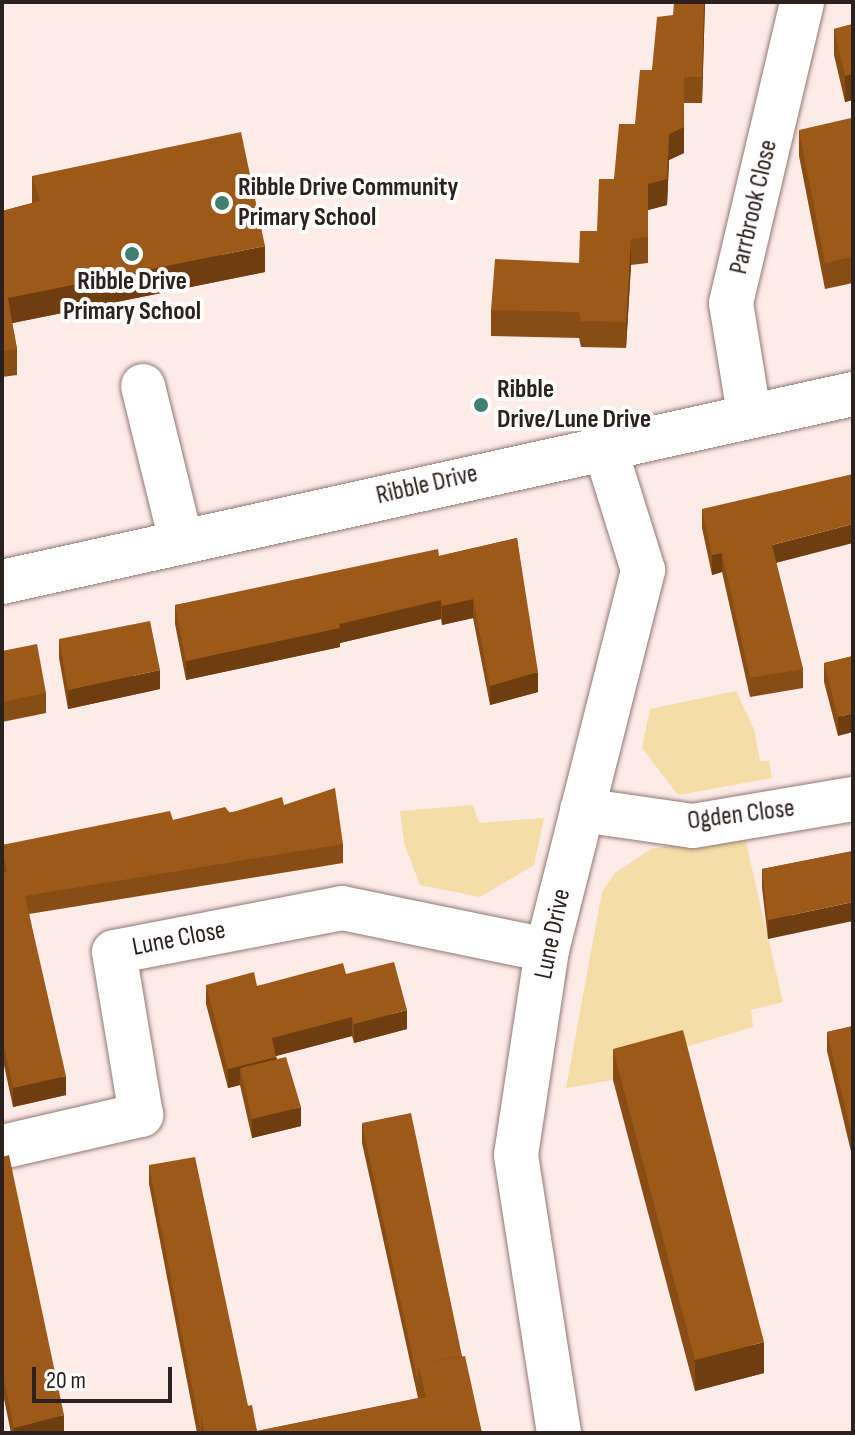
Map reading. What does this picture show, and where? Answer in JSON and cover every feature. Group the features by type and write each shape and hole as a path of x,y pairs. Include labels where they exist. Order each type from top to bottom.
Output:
{"street":[{"name":"Parrbrook Close","path":"749,414 731,303 802,2"},
{"path":"143,386 181,541"},
{"name":"Ribble Drive","path":"2,582 604,445 853,394"},
{"name":"Lune Drive","path":"559,1433 516,1155 547,950 643,570 604,445"},
{"name":"Ogden Close","path":"582,810 693,826 853,799"},
{"name":"Lune Close","path":"2,1147 141,1115 114,952 342,908 547,950"}],"shaded area":[{"path":"736,691 754,729 760,761 769,761 772,778 678,795 642,748 650,709"},
{"path":"473,805 479,823 544,818 534,865 480,897 420,885 404,843 400,811"},
{"path":"744,834 783,1002 751,1010 753,1027 619,1067 613,1080 566,1088 602,892 615,873 651,849"}],"building":[{"path":"674,2 704,2 702,77 684,77 684,127 669,134 667,179 648,184 648,237 631,239 626,322 581,321 579,312 491,310 495,259 579,263 580,231 597,231 599,179 614,179 619,124 635,124 640,70 652,70 657,17 673,15"},
{"path":"853,24 853,74 845,76 834,29"},
{"path":"851,118 853,257 825,263 799,130"},
{"name":"Ribble Drive Primary School","path":"241,132 265,246 8,298 17,349 2,351 2,211 40,201 32,176"},
{"path":"853,474 853,524 772,545 803,669 750,678 722,553 712,555 702,509"},
{"path":"517,538 538,672 490,686 473,599 442,606 441,600 339,624 340,628 186,661 175,605 438,549 439,556"},
{"path":"150,621 160,670 68,690 59,639"},
{"path":"37,644 46,693 2,702 2,651"},
{"path":"853,656 853,713 838,717 824,663"},
{"path":"335,788 343,844 25,896 66,1076 13,1088 2,1037 2,873 7,872 2,845 170,811 173,820 225,807 230,813 282,797 284,805"},
{"path":"853,851 853,902 768,920 762,869"},
{"path":"394,962 407,1010 354,1024 352,1017 272,1038 276,1057 228,1069 206,985 254,972 257,986 343,963 346,974"},
{"path":"853,1026 853,1141 827,1032"},
{"path":"683,1030 764,1342 695,1360 613,1049"},
{"path":"286,1057 301,1107 252,1119 240,1068"},
{"path":"411,1113 462,1356 418,1364 418,1382 362,1123"},
{"path":"9,1155 64,1415 14,1428 2,1370 2,1157"},
{"path":"195,1157 248,1406 201,1415 201,1433 149,1165"},
{"path":"465,1356 482,1433 205,1433 201,1415 252,1405 257,1431 426,1397 418,1364"}],"place":[{"name":"Ribble Drive Community Primary School","path":"222,203"},
{"name":"Ribble Drive Primary School","path":"132,254"},
{"name":"Ribble Drive/Lune Drive","path":"481,405"}]}
